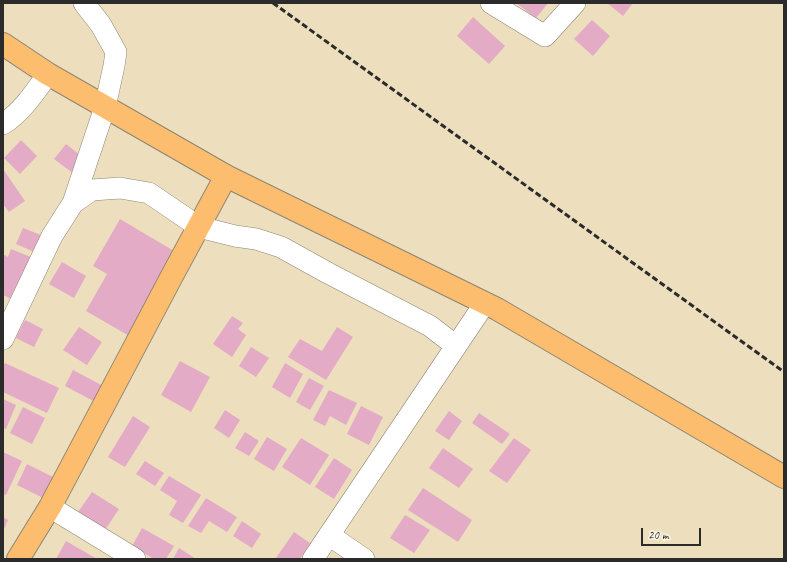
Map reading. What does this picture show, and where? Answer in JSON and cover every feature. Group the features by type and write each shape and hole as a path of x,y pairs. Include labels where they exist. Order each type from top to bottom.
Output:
{"main road":[{"path":"3,44 48,74 226,176 497,309 784,477"},
{"path":"18,559 50,507 226,176"}],"street":[{"path":"3,339 52,236 72,203 105,106 116,52 101,25 84,3"},
{"path":"491,3 545,36 575,3"},
{"path":"3,124 30,99 48,74"},
{"path":"72,203 92,190 120,188 149,193 199,227 256,239 281,247 430,326 456,346"},
{"path":"313,559 485,303"},
{"path":"50,507 136,559"},
{"path":"329,535 364,559"}],"building":[{"path":"516,3 548,3 536,18"},
{"path":"607,3 633,3 623,16"},
{"path":"473,17 505,46 489,64 457,36"},
{"path":"592,20 610,36 593,56 574,39"},
{"path":"21,140 37,156 20,174 4,158"},
{"path":"66,144 85,159 74,174 54,159"},
{"path":"3,169 25,201 9,212 3,204"},
{"path":"120,219 179,254 131,337 86,311 107,274 93,266"},
{"path":"23,228 46,237 39,254 16,244"},
{"path":"11,249 36,259 18,302 3,295 3,254 8,257"},
{"path":"62,262 86,276 74,298 49,284"},
{"path":"232,316 243,323 238,329 246,335 232,357 213,344"},
{"path":"25,320 43,329 34,347 16,338"},
{"path":"79,327 102,342 87,365 63,350"},
{"path":"337,327 353,337 326,380 288,357 300,339 322,351"},
{"path":"251,347 269,358 256,377 239,366"},
{"path":"180,361 210,377 191,412 161,395"},
{"path":"5,363 59,388 47,413 3,392 3,367"},
{"path":"285,363 303,374 290,398 272,387"},
{"path":"73,370 107,388 99,404 65,386"},
{"path":"309,378 324,386 310,410 296,402"},
{"path":"329,390 357,403 346,425 330,416 325,426 313,420"},
{"path":"3,399 16,405 6,429 3,428"},
{"path":"361,406 383,417 369,445 347,434"},
{"path":"23,407 45,418 32,444 10,433"},
{"path":"225,410 240,420 229,438 214,428"},
{"path":"449,411 462,421 449,440 435,431"},
{"path":"479,413 510,434 502,444 472,423"},
{"path":"133,416 150,427 125,467 108,457"},
{"path":"245,432 259,441 249,456 235,448"},
{"path":"267,437 287,449 274,471 254,459"},
{"path":"301,438 329,455 310,485 282,467"},
{"path":"514,438 531,450 507,483 489,471"},
{"path":"443,448 473,469 459,488 429,468"},
{"path":"3,452 22,461 6,495 3,494"},
{"path":"334,458 352,470 334,499 315,487"},
{"path":"145,461 164,473 155,486 136,474"},
{"path":"27,464 59,480 49,501 17,485"},
{"path":"169,476 201,495 183,523 169,515 177,501 160,490"},
{"path":"423,488 472,520 458,542 408,510"},
{"path":"92,492 119,509 105,530 78,512"},
{"path":"206,498 237,517 227,532 209,521 201,533 188,526"},
{"path":"405,515 430,530 414,553 390,538"},
{"path":"3,517 8,520 3,531"},
{"path":"242,521 261,534 252,548 233,536"},
{"path":"142,528 174,546 166,559 154,559 132,546"},
{"path":"294,532 310,543 300,559 277,559 276,558"},
{"path":"66,541 97,559 56,559"},
{"path":"179,548 196,559 173,559"}],"railway":[{"path":"273,3 784,372"}]}
